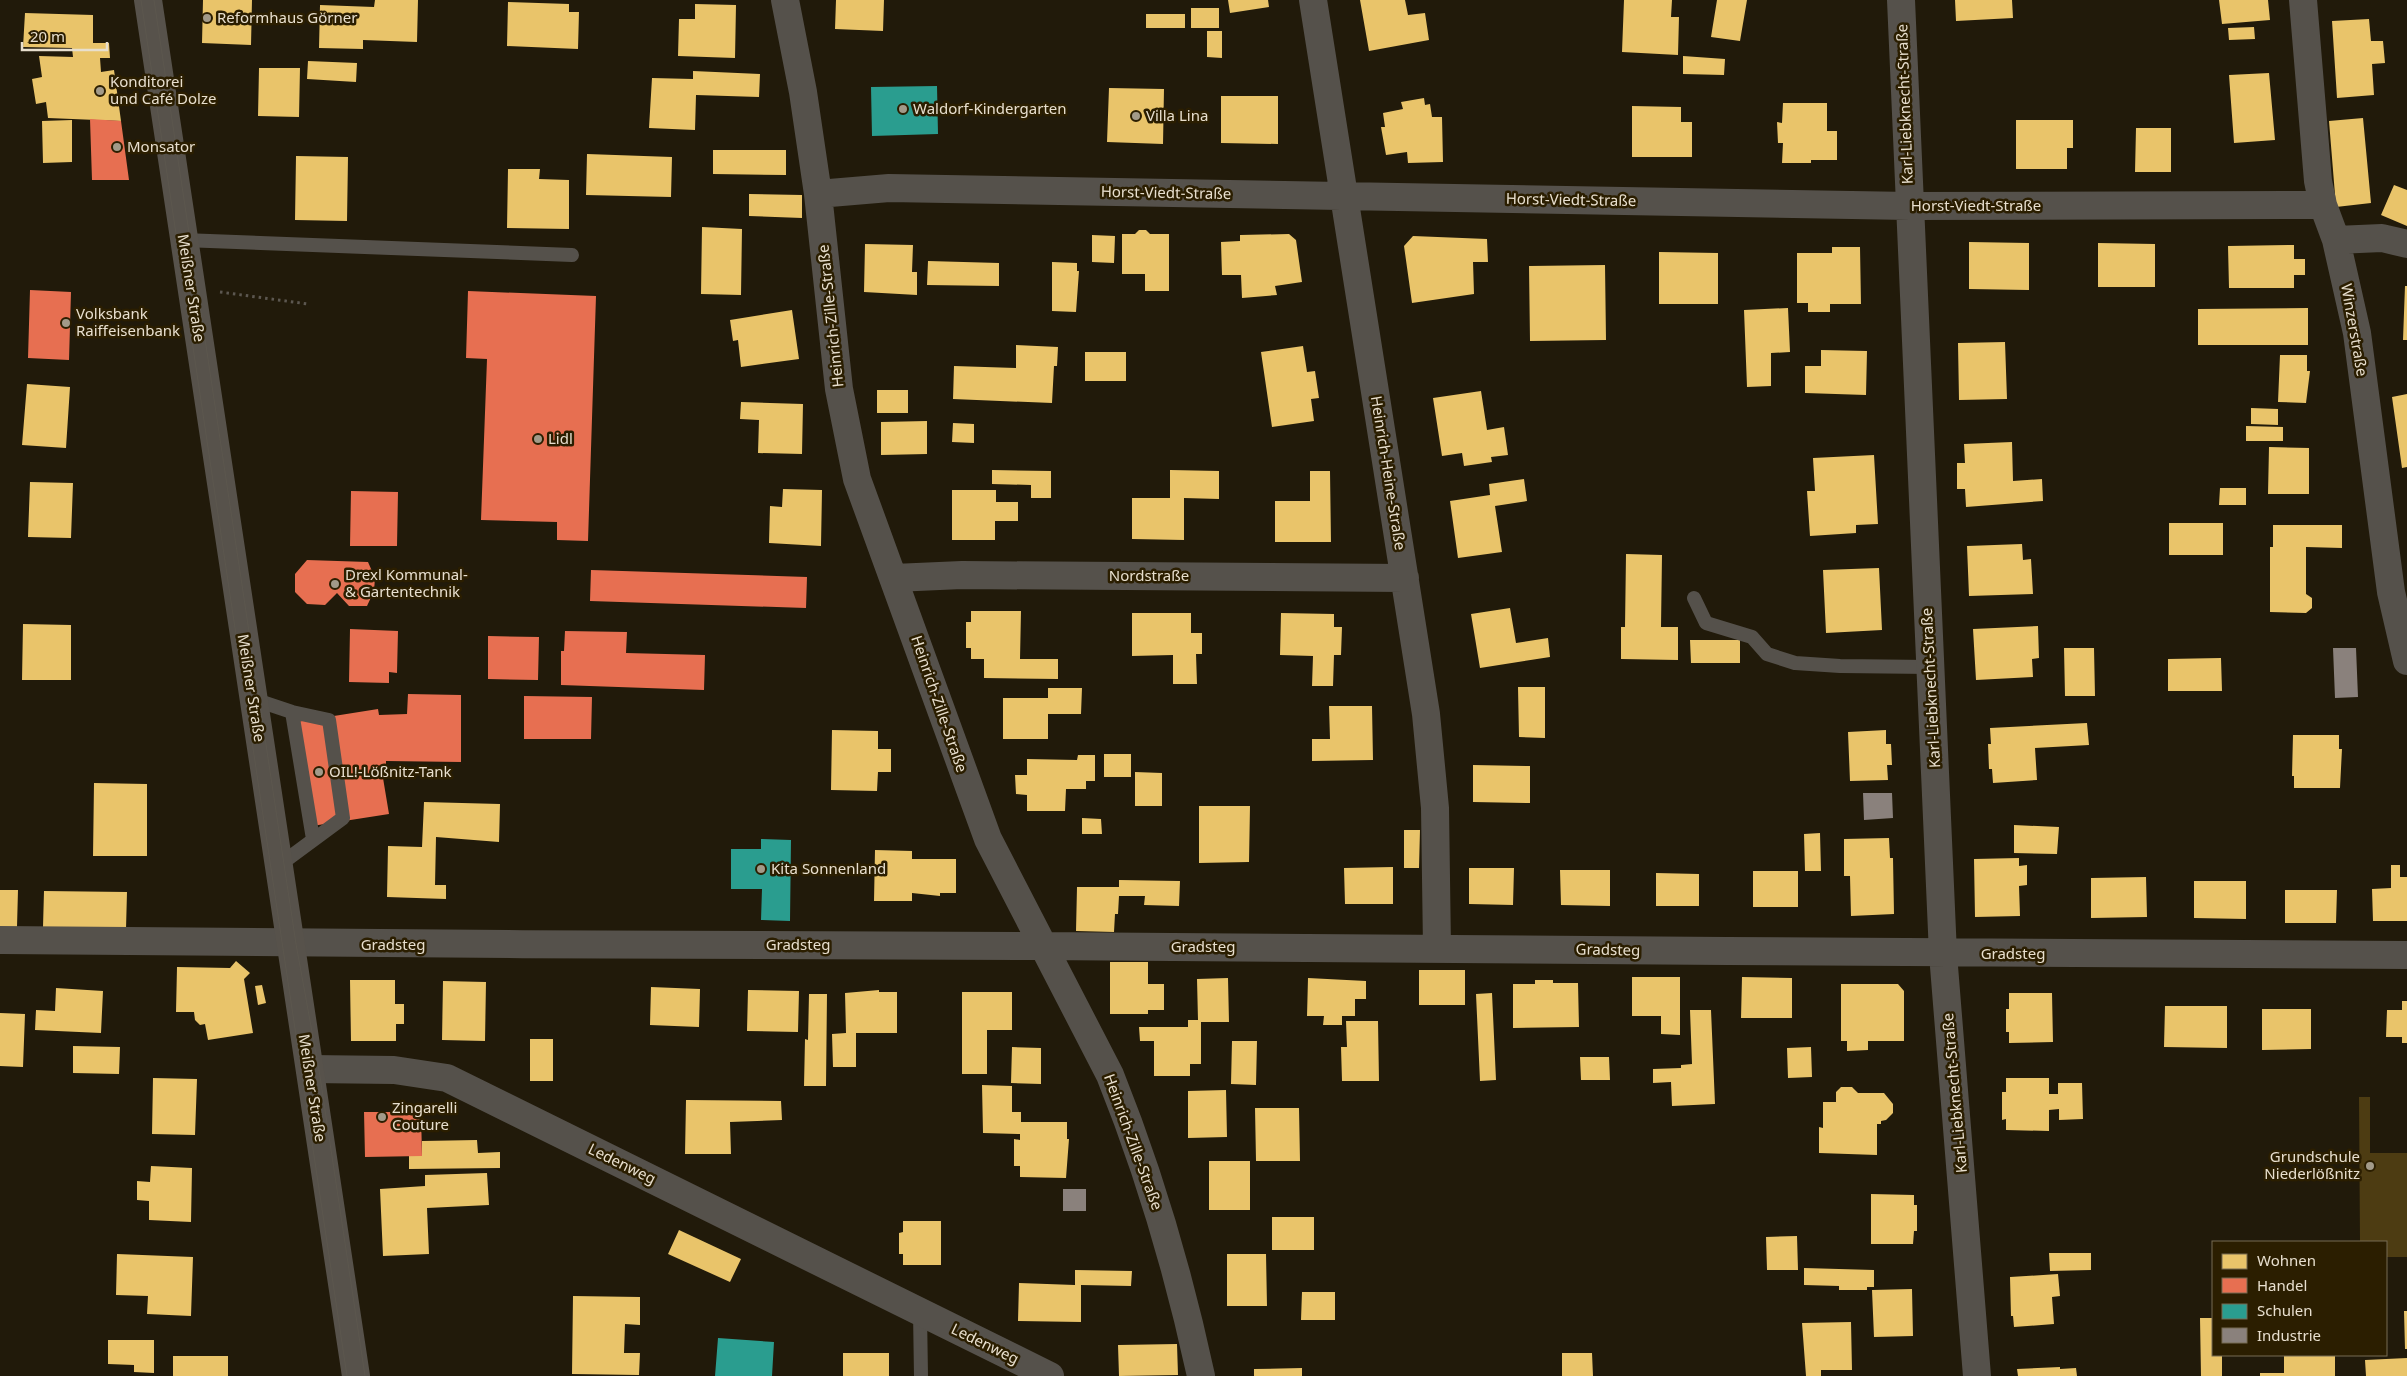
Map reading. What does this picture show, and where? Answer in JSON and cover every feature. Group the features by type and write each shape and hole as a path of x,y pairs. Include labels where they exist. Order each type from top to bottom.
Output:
{"main road":[{"name":"Meißner Straße","path":"148,0 356,1376"}],"street":[{"name":"Heinrich-Zille-Straße","path":"785,0 803,92 818,194 841,398 857,479 988,839 1110,1075 1167,1240 1201,1376"},
{"name":"Heinrich-Heine-Straße","path":"1313,0 1426,714 1433,788 1437,948"},
{"name":"Karl-Liebknecht-Straße","path":"1901,0 1943,954 1977,1376"},
{"name":"Winzerstraße","path":"2303,0 2318,181 2323,206 2336,240 2357,333 2391,592 2407,660"},
{"name":"Horst-Viedt-Straße","path":"818,194 889,188 1910,206 2323,206"},
{"path":"2336,240 2382,238 2407,244"},
{"name":"Nordstraße","path":"894,578 962,575 1405,578"},
{"name":"Gradsteg","path":"0,940 290,944 1437,948 1943,954 2407,955"},
{"name":"Ledenweg","path":"310,1069 394,1070 447,1078 1050,1376"}],"lane":[{"path":"184,240 572,255"},
{"path":"1694,598 1706,623 1752,637 1767,654 1795,663 1840,666 1930,667"},
{"path":"253,699 292,712 329,720 343,818 278,866"},
{"path":"292,712 314,839"},
{"path":"920,1312 921,1376"}],"path":[{"path":"191,289 308,304"}],"shaded area":[{"path":"2359,1097 2370,1097 2370,1153 2407,1153 2407,1257 2387,1257 2387,1241 2360,1241"}],"building: Wohnen":[{"path":"203,0 252,0 251,45 202,43"},
{"path":"375,0 418,0 417,42 363,40 363,49 319,48 320,5 374,7"},
{"path":"836,0 884,0 883,31 835,29"},
{"path":"1228,0 1268,0 1269,7 1230,13"},
{"path":"1360,0 1405,0 1408,15 1425,13 1429,40 1369,51"},
{"path":"1624,0 1672,0 1671,17 1679,17 1678,55 1622,52"},
{"path":"1717,0 1747,0 1740,41 1711,37"},
{"path":"1955,0 2012,0 2013,18 1956,21"},
{"path":"2219,0 2268,0 2270,20 2222,24"},
{"path":"508,2 569,4 569,12 579,12 578,49 507,46"},
{"path":"695,4 736,5 735,58 678,56 679,19 695,19"},
{"path":"1191,8 1219,8 1219,28 1191,28"},
{"path":"25,13 93,15 93,43 109,43 110,58 100,58 101,72 114,70 121,121 48,118 46,102 36,104 32,79 42,77 39,56 73,57 72,48 23,47"},
{"path":"1146,14 1185,14 1185,28 1146,28"},
{"path":"2369,19 2371,41 2383,41 2385,63 2372,64 2374,95 2337,98 2332,21"},
{"path":"2254,27 2255,39 2229,40 2228,28"},
{"path":"1207,31 1222,31 1222,58 1207,57"},
{"path":"1683,56 1725,59 1724,75 1683,74"},
{"path":"308,61 357,63 356,82 307,79"},
{"path":"259,68 300,68 299,117 258,116"},
{"path":"693,71 760,74 759,97 696,95 695,130 649,128 652,78 693,79"},
{"path":"2269,73 2275,140 2234,143 2229,75"},
{"name":"Villa Lina","path":"1109,88 1164,89 1163,144 1107,142"},
{"path":"1221,96 1278,96 1278,144 1221,143"},
{"path":"1424,98 1425,105 1430,104 1432,117 1442,117 1443,162 1408,163 1407,152 1386,155 1381,127 1385,127 1383,113 1403,109 1401,102"},
{"path":"1783,103 1827,103 1827,131 1837,131 1837,160 1811,160 1811,163 1782,163 1783,143 1778,143 1777,122 1782,123"},
{"path":"1632,106 1681,107 1681,122 1692,122 1692,157 1632,157"},
{"path":"2363,118 2371,203 2336,207 2329,121"},
{"path":"72,120 72,162 43,163 42,121"},
{"path":"2016,120 2073,120 2073,148 2067,148 2067,169 2016,169"},
{"path":"2136,128 2171,128 2171,172 2135,172"},
{"path":"713,150 786,150 786,175 713,174"},
{"path":"587,154 672,157 671,197 586,195"},
{"path":"296,156 348,157 347,221 295,220"},
{"path":"508,169 540,169 539,179 569,180 569,229 507,228"},
{"path":"2394,185 2407,190 2407,226 2381,215"},
{"path":"749,194 802,195 802,218 749,216"},
{"path":"702,227 742,229 741,295 701,294"},
{"path":"1139,230 1146,230 1150,234 1169,234 1169,291 1145,291 1145,274 1122,274 1122,234 1135,234"},
{"path":"1289,234 1296,240 1302,282 1275,286 1277,295 1242,298 1241,275 1222,275 1221,242 1240,241 1240,235"},
{"path":"1092,235 1115,236 1114,263 1092,262"},
{"path":"1413,236 1487,239 1488,262 1473,262 1474,294 1412,303 1404,246"},
{"path":"1969,242 2029,243 2029,290 1969,289"},
{"path":"2098,243 2155,244 2155,287 2098,287"},
{"path":"865,244 913,245 912,272 917,272 917,295 864,292"},
{"path":"2294,245 2294,259 2305,259 2305,275 2294,275 2294,288 2229,288 2228,246"},
{"path":"1832,247 1860,247 1861,304 1830,304 1830,312 1808,312 1808,303 1797,303 1797,253 1832,253"},
{"path":"1659,252 1718,253 1718,304 1659,304"},
{"path":"928,261 999,263 999,286 927,285"},
{"path":"1052,262 1077,263 1077,271 1079,271 1076,312 1052,311"},
{"path":"1605,265 1606,340 1530,341 1529,266"},
{"path":"2405,286 2407,286 2407,340 2403,340"},
{"path":"1788,308 1790,352 1771,353 1771,386 1747,387 1744,310"},
{"path":"2308,308 2308,345 2198,345 2198,309"},
{"path":"792,310 799,359 741,367 738,340 733,341 730,320"},
{"path":"2005,342 2007,399 1959,400 1958,343"},
{"path":"1016,345 1058,347 1057,366 1054,366 1052,403 953,399 954,366 1016,368"},
{"path":"1303,346 1307,372 1315,371 1319,398 1311,399 1314,421 1272,427 1261,352"},
{"path":"1821,350 1867,351 1866,395 1805,393 1805,366 1821,366"},
{"path":"1085,352 1126,352 1126,381 1085,381"},
{"path":"2280,355 2307,355 2307,371 2310,371 2306,403 2278,402"},
{"path":"27,384 70,387 66,448 22,445"},
{"path":"877,390 908,390 908,413 877,413"},
{"path":"1481,391 1487,430 1504,427 1508,455 1491,457 1492,462 1464,466 1462,453 1442,456 1433,398"},
{"path":"2407,394 2407,467 2402,468 2392,397"},
{"path":"741,402 803,404 802,454 758,453 759,420 740,419"},
{"path":"2251,408 2278,409 2278,425 2251,424"},
{"path":"927,421 927,454 881,455 881,422"},
{"path":"953,423 974,424 974,443 952,442"},
{"path":"2246,426 2283,427 2283,441 2246,441"},
{"path":"2012,442 2013,481 2042,479 2043,501 1966,507 1965,489 1957,489 1957,463 1965,463 1964,444"},
{"path":"2269,447 2309,448 2309,494 2268,494"},
{"path":"1874,455 1878,524 1856,525 1856,533 1810,536 1807,491 1815,491 1813,458"},
{"path":"992,470 1051,471 1051,498 1031,498 1031,485 992,484"},
{"path":"1170,470 1219,471 1219,499 1184,498 1184,540 1132,539 1132,498 1170,498"},
{"path":"1310,471 1330,471 1331,542 1275,542 1275,501 1310,501"},
{"path":"1524,479 1527,501 1495,506 1502,552 1458,558 1450,501 1490,495 1489,484"},
{"path":"30,482 73,483 71,538 28,537"},
{"path":"2220,488 2246,488 2246,505 2219,505"},
{"path":"783,489 822,490 821,546 769,543 770,506 782,507"},
{"path":"952,490 996,490 996,502 1018,502 1018,521 995,521 995,540 952,540"},
{"path":"2169,523 2223,523 2223,555 2169,555"},
{"path":"2273,525 2342,525 2342,548 2306,547 2306,594 2312,598 2312,608 2306,613 2270,612 2270,547 2273,547"},
{"path":"2022,544 2023,560 2031,559 2033,594 1969,596 1967,546"},
{"path":"1626,554 1662,555 1661,627 1678,627 1678,660 1621,659 1621,627 1625,627"},
{"path":"1879,568 1882,630 1826,633 1823,570"},
{"path":"1510,608 1516,643 1548,638 1550,657 1480,668 1471,614"},
{"path":"971,611 1021,611 1020,659 1058,659 1058,679 984,678 984,659 971,659 971,648 966,648 966,622 971,622"},
{"path":"1132,613 1191,613 1191,633 1202,633 1202,654 1196,654 1197,684 1173,684 1173,655 1132,656"},
{"path":"1281,613 1334,614 1334,627 1342,627 1341,655 1334,655 1333,686 1312,686 1313,656 1280,655"},
{"path":"23,624 71,625 71,680 22,680"},
{"path":"2038,626 2039,658 2032,659 2033,677 1976,680 1973,629"},
{"path":"1690,640 1740,640 1740,663 1691,663"},
{"path":"2064,648 2094,648 2095,696 2065,696"},
{"path":"2221,658 2222,691 2168,691 2168,659"},
{"path":"1518,687 1545,687 1545,738 1519,737"},
{"path":"1048,688 1082,688 1081,714 1048,714 1048,739 1003,739 1003,698 1048,698"},
{"path":"1329,706 1372,706 1373,760 1312,761 1312,739 1330,739"},
{"path":"2087,723 2089,745 2035,748 2037,780 1993,783 1992,769 1989,769 1988,744 1991,744 1990,728"},
{"path":"832,730 878,731 878,749 891,749 891,772 878,772 877,791 831,790"},
{"path":"1886,730 1886,744 1891,744 1892,765 1887,765 1888,780 1850,781 1848,732"},
{"path":"2293,735 2339,735 2339,749 2342,749 2340,788 2294,788 2294,776 2292,776"},
{"path":"1104,754 1131,754 1131,777 1104,777"},
{"path":"1078,755 1095,755 1095,781 1086,781 1086,789 1066,789 1065,811 1027,811 1027,795 1016,794 1015,775 1027,775 1027,759 1077,760"},
{"path":"1473,765 1530,766 1530,803 1473,802"},
{"path":"1135,772 1162,773 1162,806 1135,806"},
{"path":"94,783 147,784 147,856 93,856"},
{"path":"424,802 500,804 499,842 436,837 435,885 446,885 446,899 387,897 388,846 422,847"},
{"path":"1199,806 1250,806 1249,862 1199,863"},
{"path":"1082,818 1101,819 1102,834 1082,834"},
{"path":"2014,825 2059,827 2057,854 2014,853"},
{"path":"1404,830 1420,830 1419,868 1404,868"},
{"path":"1820,833 1821,871 1805,871 1804,834"},
{"path":"1889,838 1890,858 1893,858 1894,914 1851,916 1850,876 1844,876 1844,839"},
{"path":"875,850 912,851 912,859 956,859 956,893 940,893 940,896 912,893 912,901 874,901"},
{"path":"2019,858 2019,866 2027,865 2027,885 2019,886 2020,916 1975,917 1974,859"},
{"path":"2391,865 2400,865 2400,877 2407,877 2407,921 2373,921 2372,889 2391,888"},
{"path":"1393,867 1393,904 1345,904 1344,868"},
{"path":"1469,868 1514,868 1513,905 1469,904"},
{"path":"1560,870 1610,870 1610,906 1561,905"},
{"path":"1753,871 1798,871 1798,907 1753,907"},
{"path":"1656,873 1699,874 1699,906 1656,906"},
{"path":"2146,877 2147,917 2091,918 2091,878"},
{"path":"1119,880 1180,881 1179,906 1144,905 1145,896 1119,896 1114,932 1076,931 1077,887 1119,887"},
{"path":"2194,881 2246,881 2246,919 2194,918"},
{"path":"0,890 18,890 17,927 0,927"},
{"path":"2285,890 2337,890 2336,923 2285,923"},
{"path":"44,891 127,892 126,929 43,927"},
{"path":"236,961 250,973 244,979 253,1033 208,1040 205,1024 200,1025 195,1020 194,1012 176,1012 177,967 230,968"},
{"path":"1110,962 1148,962 1148,984 1164,984 1164,1010 1148,1010 1148,1014 1110,1014"},
{"path":"1419,970 1465,970 1465,1005 1419,1005"},
{"path":"1632,977 1680,977 1680,1035 1661,1034 1661,1016 1632,1016"},
{"path":"1742,977 1792,978 1792,1018 1741,1018"},
{"path":"1228,978 1229,1022 1201,1022 1201,1064 1190,1064 1190,1076 1154,1076 1154,1041 1140,1041 1139,1027 1188,1027 1188,1020 1198,1020 1197,979"},
{"path":"1308,978 1366,981 1366,999 1355,999 1355,1016 1342,1016 1342,1025 1323,1025 1324,1016 1307,1016"},
{"path":"350,980 395,980 395,1004 404,1004 404,1024 396,1024 396,1041 351,1041"},
{"path":"1535,980 1553,980 1553,983 1578,983 1579,1027 1513,1028 1513,984 1535,984"},
{"path":"443,981 486,982 485,1041 442,1040"},
{"path":"1841,984 1898,984 1904,991 1904,1041 1868,1041 1868,1050 1847,1051 1847,1041 1841,1041"},
{"path":"262,985 266,1003 258,1005 255,986"},
{"path":"651,987 700,989 699,1027 650,1025"},
{"path":"56,988 103,991 101,1033 35,1030 36,1010 55,1011"},
{"path":"748,990 799,991 798,1032 747,1031"},
{"path":"879,990 879,992 897,992 897,1033 856,1033 856,1067 833,1067 832,1034 846,1033 845,993"},
{"path":"962,992 1012,992 1012,1030 987,1030 987,1074 962,1074"},
{"path":"1492,993 1496,1080 1480,1081 1476,994"},
{"path":"2009,993 2052,993 2053,1042 2009,1043 2009,1032 2006,1032 2006,1009 2009,1009"},
{"path":"809,994 827,994 826,1086 804,1086 805,1039 808,1040"},
{"path":"2402,1001 2407,1001 2407,1043 2402,1043 2402,1037 2386,1037 2387,1010 2402,1010"},
{"path":"2165,1006 2227,1006 2227,1048 2164,1047"},
{"path":"2262,1009 2311,1009 2311,1049 2262,1050"},
{"path":"1690,1010 1711,1010 1715,1104 1672,1106 1671,1082 1653,1083 1653,1069 1681,1068 1681,1065 1692,1064"},
{"path":"0,1013 25,1014 23,1067 0,1066"},
{"path":"1346,1021 1378,1021 1379,1081 1342,1081 1341,1047 1347,1047"},
{"path":"530,1039 553,1039 553,1081 530,1081"},
{"path":"1232,1041 1257,1041 1256,1085 1231,1084"},
{"path":"73,1046 120,1047 119,1074 73,1073"},
{"path":"1012,1047 1041,1048 1041,1084 1011,1083"},
{"path":"1811,1047 1812,1077 1788,1078 1787,1048"},
{"path":"1580,1057 1609,1057 1610,1080 1581,1080"},
{"path":"153,1078 197,1079 195,1135 152,1134"},
{"path":"2006,1078 2049,1078 2049,1094 2058,1094 2058,1083 2082,1083 2083,1119 2059,1120 2059,1109 2049,1110 2049,1131 2006,1130 2006,1119 2002,1120 2002,1092 2006,1092"},
{"path":"982,1085 1012,1086 1012,1112 1021,1112 1021,1122 1067,1122 1067,1139 1069,1139 1066,1178 1020,1177 1020,1166 1014,1166 1014,1139 1020,1140 1020,1134 983,1133"},
{"path":"1841,1087 1852,1087 1858,1093 1884,1093 1893,1104 1893,1113 1886,1120 1881,1121 1881,1124 1877,1124 1877,1155 1819,1153 1819,1127 1823,1128 1823,1102 1836,1102 1836,1092"},
{"path":"1226,1090 1227,1137 1188,1138 1188,1091"},
{"path":"686,1100 781,1101 782,1120 730,1122 731,1154 685,1154"},
{"path":"1255,1108 1299,1108 1300,1161 1256,1161"},
{"path":"477,1140 478,1153 500,1152 500,1168 409,1169 409,1156 422,1156 422,1141"},
{"path":"1209,1161 1250,1161 1250,1210 1209,1210"},
{"path":"151,1166 192,1168 191,1222 149,1220 149,1201 137,1200 137,1181 150,1182"},
{"path":"487,1173 489,1205 427,1208 429,1254 383,1256 380,1189 425,1186 425,1175"},
{"path":"1871,1194 1914,1195 1914,1205 1917,1205 1917,1231 1914,1231 1913,1244 1871,1244"},
{"path":"1272,1217 1314,1217 1314,1250 1272,1250"},
{"path":"903,1221 941,1221 941,1265 903,1265 903,1254 899,1254 899,1233 903,1232"},
{"path":"679,1230 741,1259 730,1282 668,1254"},
{"path":"1797,1236 1798,1270 1767,1270 1766,1237"},
{"path":"2049,1253 2091,1253 2091,1270 2050,1271"},
{"path":"117,1254 193,1257 191,1316 147,1314 148,1296 116,1295"},
{"path":"1227,1254 1266,1254 1267,1306 1227,1306"},
{"path":"1804,1268 1874,1270 1874,1287 1867,1287 1867,1290 1839,1290 1839,1286 1804,1285"},
{"path":"1075,1270 1132,1271 1131,1286 1081,1285 1081,1322 1018,1321 1019,1283 1075,1285"},
{"path":"2058,1274 2060,1296 2052,1297 2054,1324 2014,1327 2013,1316 2011,1316 2010,1277"},
{"path":"1912,1289 1913,1336 1874,1337 1872,1290"},
{"path":"1302,1292 1335,1292 1335,1320 1301,1320"},
{"path":"573,1296 640,1297 640,1325 625,1324 624,1353 640,1353 639,1375 572,1374"},
{"path":"2404,1311 2407,1311 2407,1349 2405,1349"},
{"path":"2200,1318 2212,1318 2212,1356 2222,1356 2222,1376 2201,1376"},
{"path":"1851,1322 1852,1370 1821,1370 1821,1376 1806,1376 1802,1323"},
{"path":"108,1340 154,1340 154,1373 134,1372 134,1365 108,1364"},
{"path":"1177,1344 1178,1375 1119,1376 1118,1345"},
{"path":"843,1353 889,1353 889,1376 843,1376"},
{"path":"1562,1353 1592,1353 1593,1376 1562,1376"},
{"path":"173,1356 228,1356 228,1376 173,1376"},
{"path":"2284,1356 2335,1356 2335,1376 2260,1376 2260,1373 2284,1373"},
{"path":"2407,1358 2407,1376 2366,1376 2365,1360"},
{"path":"2060,1367 2060,1369 2076,1368 2077,1376 2018,1376 2017,1369"},
{"path":"1302,1368 1302,1376 1254,1376 1254,1369"}],"building: Handel":[{"path":"90,119 121,121 129,180 92,180"},
{"path":"30,290 71,292 69,360 28,358"},
{"name":"Lidl","path":"468,291 596,296 588,541 557,540 557,522 481,520 487,359 466,358"},
{"path":"351,491 398,492 397,546 350,546"},
{"name":"Drexl Kommunal- & Gartentechnik","path":"307,560 368,562 375,578 374,591 367,606 349,606 337,593 325,605 307,604 295,592 295,574"},
{"path":"591,570 807,577 806,608 590,601"},
{"path":"350,629 398,631 397,673 389,672 389,683 349,682"},
{"path":"565,631 627,632 626,653 705,655 704,690 561,685 561,651 564,651"},
{"path":"488,636 539,637 538,680 488,679"},
{"path":"408,694 461,695 461,762 386,761 386,765 381,766 389,814 312,826 296,722 378,709 379,715 407,714"},
{"path":"524,696 592,697 591,739 524,739"},
{"path":"364,1112 421,1112 422,1156 365,1157"}],"building: Schulen":[{"path":"937,86 938,134 872,136 871,87"},
{"name":"Kita Sonnenland","path":"761,839 791,840 790,921 761,920 762,889 731,889 731,849 761,849"},
{"path":"718,1338 774,1342 772,1376 715,1376"}],"building: Industrie":[{"path":"2333,648 2356,648 2358,697 2335,698"},
{"path":"1863,793 1892,793 1893,818 1864,820"},
{"path":"1063,1189 1086,1189 1086,1211 1063,1211"}],"tram line":[{"path":"141,0 347,1376"},
{"path":"154,0 296,944 319,1070 365,1376"}],"place":[{"name":"Reformhaus Görner","path":"207,18"},
{"name":"Konditorei und Café Dolze","path":"100,91"},
{"name":"Waldorf-Kindergarten","path":"903,109"},
{"name":"Villa Lina","path":"1136,116"},
{"name":"Monsator","path":"117,147"},
{"name":"Volksbank Raiffeisenbank","path":"66,323"},
{"name":"Lidl","path":"538,439"},
{"name":"Drexl Kommunal- & Gartentechnik","path":"335,584"},
{"name":"OIL!-Lößnitz-Tank","path":"319,772"},
{"name":"Kita Sonnenland","path":"761,869"},
{"name":"Zingarelli Couture","path":"382,1117"},
{"name":"Grundschule Niederlößnitz","path":"2370,1166"}]}
